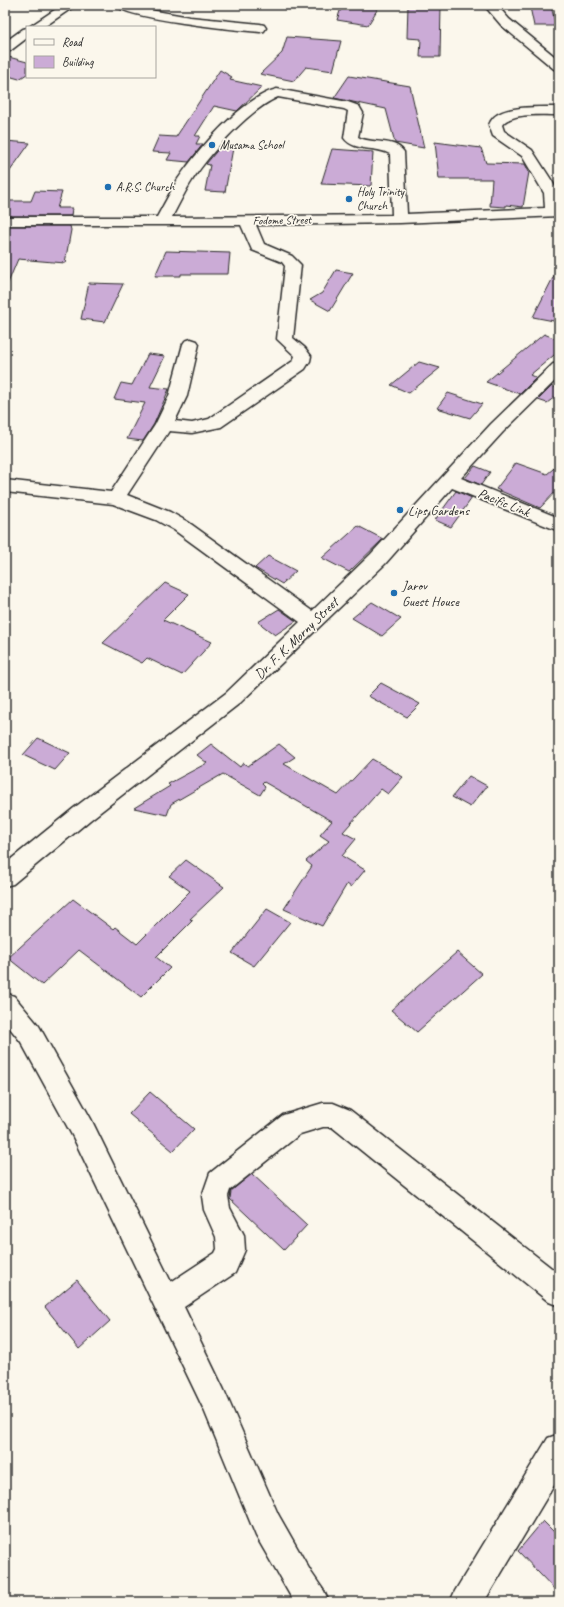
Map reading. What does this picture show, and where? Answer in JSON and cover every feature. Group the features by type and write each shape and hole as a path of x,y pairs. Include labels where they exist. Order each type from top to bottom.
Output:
{"street":[{"path":"37,26 70,5"},
{"path":"120,5 141,12 172,19 260,28"},
{"path":"490,5 505,22 558,63"},
{"path":"5,48 26,33"},
{"path":"162,220 186,180 207,152 244,113 269,96 278,93 348,106 354,109 356,113 351,138 352,140 388,147 397,152 400,219"},
{"path":"556,212 545,181 527,153 498,133 496,123 501,117 512,113 559,111"},
{"name":"Fodome Street","path":"5,221 247,221 400,219 556,212"},
{"path":"164,425 192,428 215,423 299,365 302,361 303,356 300,351 285,339 293,265 287,259 257,247 247,221"},
{"path":"116,498 164,425 178,396 191,344"},
{"name":"Dr. F. K. Morny Street","path":"5,876 82,814 233,698 378,559 497,428 559,368"},
{"name":"Pacific Link","path":"450,480 559,525"},
{"path":"5,486 116,498 163,516 181,526 313,622"},
{"path":"5,1004 30,1034 82,1128 214,1400 267,1525 300,1583 313,1602"},
{"path":"166,1302 225,1263 231,1250 230,1235 217,1210 215,1196 219,1182 292,1124 323,1115 333,1115 341,1118 559,1292"},
{"path":"466,1602 559,1449"}],"building":[{"path":"342,5 380,5 368,25 337,20"},
{"path":"408,5 441,5 440,57 420,57 421,39 407,38"},
{"path":"551,6 556,26 534,26 530,7"},
{"path":"287,37 341,41 333,71 306,67 294,81 260,74 282,53"},
{"path":"5,56 26,62 26,75 19,79 5,75"},
{"path":"220,70 232,77 230,80 262,87 237,111 214,106 195,136 200,136 196,144 203,144 189,162 167,160 171,153 152,152 159,136 176,137"},
{"path":"349,76 410,86 424,148 395,143 386,109 334,98"},
{"path":"5,141 30,143 5,178"},
{"path":"435,142 481,148 486,163 525,164 529,172 523,207 506,205 506,207 490,206 492,179 439,179"},
{"path":"220,147 233,148 225,192 205,191 210,165 206,164"},
{"path":"332,149 373,152 371,186 321,184"},
{"path":"35,191 62,192 57,208 72,208 71,216 5,216 5,201 31,201"},
{"path":"5,226 70,226 71,230 65,263 18,259 5,290"},
{"path":"166,251 230,253 228,274 181,274 181,276 155,276"},
{"path":"559,266 559,322 533,317"},
{"path":"336,270 353,273 330,311 310,300 322,293"},
{"path":"89,283 123,284 105,322 81,319"},
{"path":"544,334 559,340 559,351 530,375 536,378 520,394 486,382"},
{"path":"148,354 165,356 150,387 169,389 154,424 143,441 127,439 145,403 114,399 121,383 132,385"},
{"path":"419,362 440,368 409,393 391,385"},
{"path":"552,386 559,389 559,394 547,403 538,400"},
{"path":"448,393 482,404 470,418 437,408"},
{"path":"516,463 547,474 559,464 559,488 540,508 496,489"},
{"path":"475,466 490,472 481,485 465,478"},
{"path":"456,491 472,498 451,527 435,520"},
{"path":"358,526 383,539 349,572 322,558"},
{"path":"268,556 296,571 282,584 255,568"},
{"path":"165,583 189,594 163,620 212,642 182,675 147,658 142,663 103,643"},
{"path":"372,602 401,619 382,636 352,618"},
{"path":"279,609 296,621 275,635 258,622"},
{"path":"381,683 420,704 407,717 368,696"},
{"path":"38,738 70,753 55,770 23,755"},
{"path":"211,744 240,767 243,763 248,766 279,744 295,757 284,764 338,795 372,759 403,777 388,794 381,789 343,832 356,839 342,856 365,870 351,887 347,884 322,926 284,909 312,866 306,861 329,841 320,835 332,821 264,782 262,784 265,787 260,795 223,774 171,804 167,815 134,808 170,786 168,784 207,763 197,755"},
{"path":"469,776 487,786 470,807 452,797"},
{"path":"186,860 224,887 190,919 193,920 156,957 170,968 141,997 79,950 42,985 8,958 73,899 113,929 115,927 137,944 190,891 169,876"},
{"path":"267,909 290,922 254,966 232,953"},
{"path":"457,952 482,974 417,1032 391,1010"},
{"path":"150,1092 194,1129 173,1151 129,1114"},
{"path":"252,1174 307,1225 284,1250 230,1199 231,1191"},
{"path":"77,1280 110,1321 79,1349 45,1307"},
{"path":"543,1521 559,1537 559,1594 518,1551"}],"place":[{"name":"Musama School","path":"212,145"},
{"name":"A.R.S. Church","path":"108,187"},
{"name":"Holy Trinity Church","path":"349,199"},
{"name":"Lips Gardens","path":"400,510"},
{"name":"Jarov Guest House","path":"394,593"}]}
